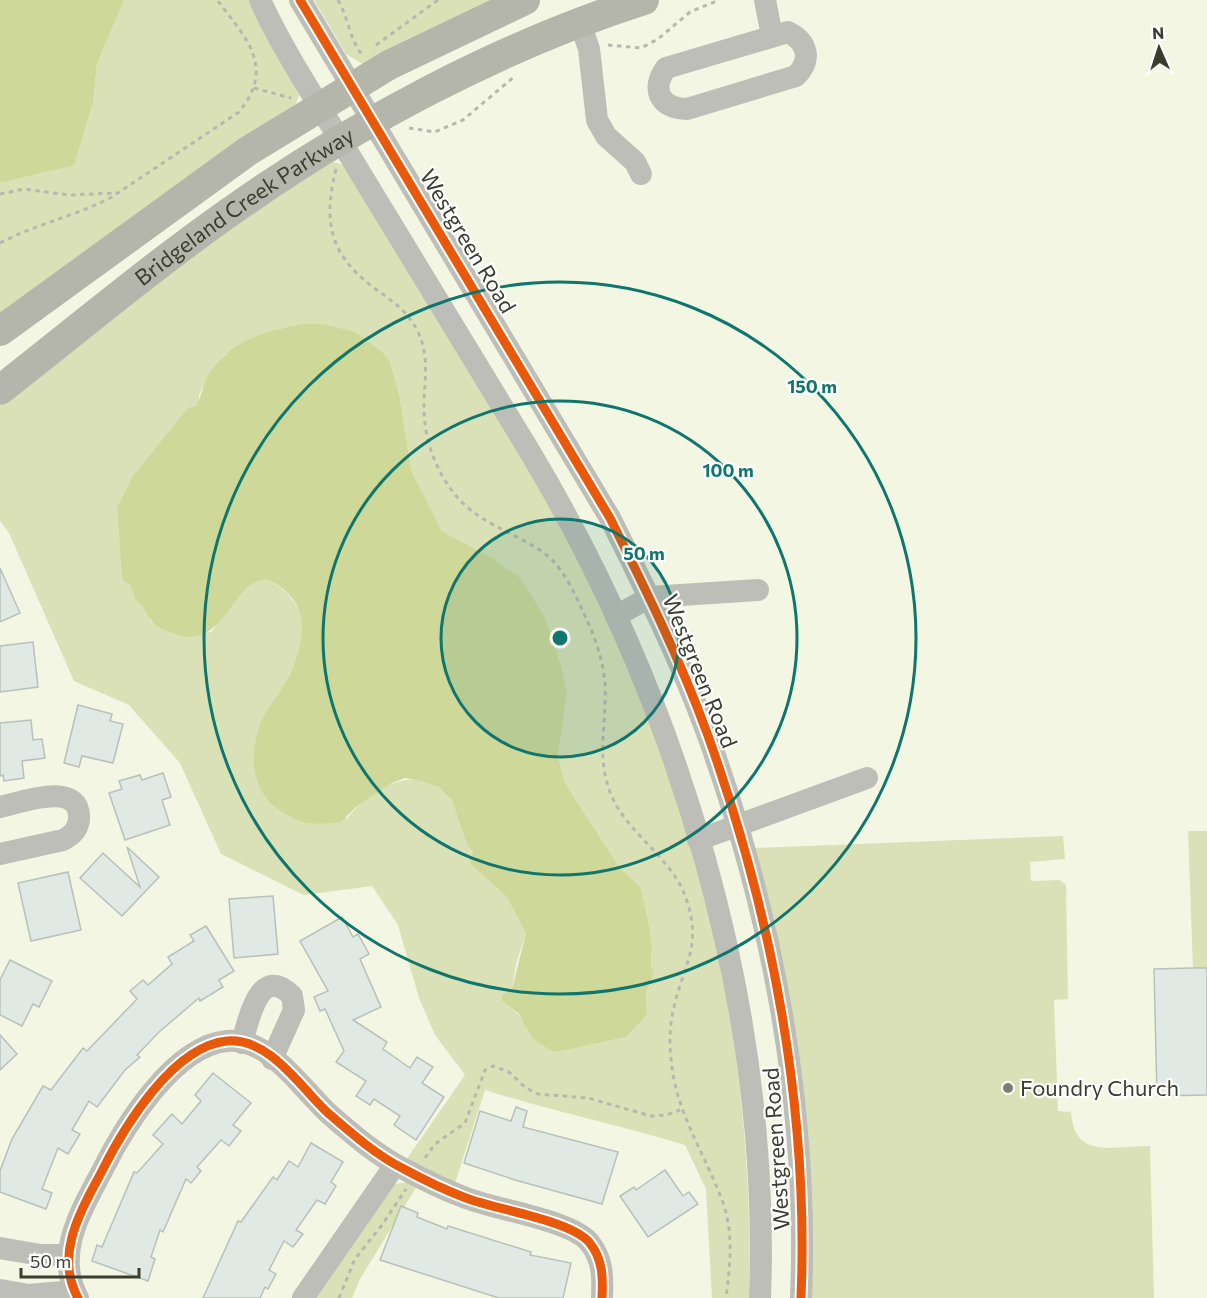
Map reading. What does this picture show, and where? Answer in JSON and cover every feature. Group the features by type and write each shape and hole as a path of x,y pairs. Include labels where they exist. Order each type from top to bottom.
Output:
{"main road":[{"name":"Bridgeland Creek Parkway","path":"0,330 248,151 389,65 525,0"},
{"name":"Bridgeland Creek Parkway","path":"0,390 226,214 302,164 335,145 387,124 485,63 584,36 644,0"}],"street":[{"name":"Westgreen Road","path":"260,0 314,110 532,456 577,536 616,615 668,747 698,840 730,964 746,1055 756,1129 760,1298"},
{"name":"Westgreen Road","path":"300,0 352,87 387,124 581,467 650,597 707,733 736,826 770,955 788,1049 798,1149 801,1298"},
{"path":"765,0 772,36"},
{"path":"788,32 799,38 805,48 807,58 803,68 796,76 687,109 673,109 663,102 658,90 659,78 666,68 772,36 788,32"},
{"path":"584,36 597,120 606,136 636,162 641,174"},
{"path":"616,615 650,597 758,590"},
{"path":"698,840 867,778"},
{"path":"0,807 65,796 75,804 79,815 78,826 72,835 63,840 0,854"},
{"path":"267,988 282,988 292,996 294,1010 258,1050 260,993 267,988"},
{"path":"72,1280 75,1227 100,1174 150,1094 183,1061 203,1047 230,1041 258,1050 326,1111 405,1170 466,1198 569,1228 589,1242 601,1264 602,1298"},
{"path":"303,1298 405,1170"},
{"path":"0,1248 41,1255 72,1280"},
{"path":"0,1290 29,1295 72,1280"}],"path":[{"path":"0,243 28,228 97,205 239,112 251,97 254,87 257,72 255,54 217,0"},
{"path":"338,0 348,19 354,44 361,53"},
{"path":"584,36 608,45 641,48 658,39 690,12 719,0"},
{"path":"387,124 435,132 463,120 522,69"},
{"path":"254,87 299,100 314,110"},
{"path":"335,145 337,164 329,209 332,238 355,273 399,305 420,336 425,352 425,427 430,449 441,474 453,494 472,513 551,559 567,579 597,646 605,686 602,746 608,787 628,825 668,864 680,883 688,903 692,947 674,1005 670,1028 673,1080 680,1110 723,1203 729,1226 732,1251 726,1298"},
{"path":"0,194 24,189 69,195 119,192"},
{"path":"339,1298 355,1258 382,1225 405,1170 435,1144 465,1123 485,1070 493,1066 509,1072 526,1088 538,1094 588,1098 651,1116 666,1115 680,1110"}],"shaded area":[{"path":"0,0 124,0 97,64 93,103 74,165 0,183"},
{"path":"124,0 249,0 299,95 296,104 0,321 0,183 74,164 93,103 97,64"},
{"path":"314,0 502,0 364,65 346,54"},
{"path":"333,162 341,164 354,176 554,511 585,570 624,654 659,742 688,832 712,924 730,1017 742,1111 749,1205 749,1298 712,1298 706,1189 685,1145 485,1090 455,1183 406,1160 465,1075 435,1035 419,998 398,925 372,886 304,895 221,854 180,763 129,705 74,681 9,533 0,521 0,406 140,292 263,203","holes":["302,324 323,324 400,399 411,470 442,531 494,559 519,578 545,617 562,668 567,694 558,756 565,783 620,868 640,886 648,919 652,945 651,965 654,973 646,993 647,1015 626,1037 557,1052 502,1001 512,989 516,964 526,933 506,896 470,864 473,853 468,847 462,822 451,799 439,787 426,781 396,782 368,797 347,819 283,687 297,657 304,633 304,625 298,608 284,590 267,580 258,580 238,595 211,632 180,635 151,621 144,605 136,601 130,585 122,580 117,508 188,408 196,406 209,374 224,355 278,329"]},
{"path":"302,324 323,324 355,332 382,352 390,362 400,399 411,470 442,531 494,559 520,578 545,617 562,668 567,694 558,756 565,783 620,868 640,886 648,919 652,945 651,965 654,973 646,993 647,1015 626,1037 557,1052 550,1050 532,1038 519,1014 502,1001 502,995 512,989 526,933 506,896 470,864 473,852 468,847 452,800 439,787 405,778 392,783 356,807 341,822 321,824 299,821 274,806 266,798 256,778 254,767 257,733 263,718 289,675 300,647 302,633 297,606 289,594 276,584 263,580 251,584 221,620 209,631 196,637 179,635 154,624 136,601 130,585 122,580 117,508 133,476 188,408 196,406 210,372 229,352 263,334"},
{"path":"1188,831 1207,831 1207,968 1193,968"},
{"name":"Foundry Church","path":"1063,836 1065,859 1030,862 1031,881 1060,880 1066,885 1068,999 1054,1000 1058,1111 1071,1112 1079,1138 1088,1144 1110,1148 1150,1146 1154,1298 810,1298 754,848"},
{"path":"408,1182 417,1186 360,1279 352,1298 315,1298 395,1184"}],"building":[{"path":"0,568 20,613 0,622"},
{"path":"33,642 38,687 0,692 0,646"},
{"path":"78,705 112,714 110,721 123,724 113,763 82,756 79,767 64,763"},
{"path":"31,720 33,740 42,739 45,758 22,761 24,778 4,781 3,775 0,776 0,723"},
{"path":"163,773 171,797 162,800 170,825 125,840 109,793 122,789 119,781 140,775 142,780"},
{"path":"127,847 159,877 122,916 80,878 103,853 140,887"},
{"path":"68,872 81,930 31,941 18,883"},
{"path":"273,896 278,954 234,958 229,899"},
{"path":"342,917 353,937 358,934 369,954 360,959 381,1007 353,1020 387,1042 383,1049 410,1068 417,1057 433,1067 422,1083 444,1097 416,1140 394,1125 400,1116 374,1099 370,1105 356,1096 366,1081 336,1062 344,1051 325,1009 320,1011 314,997 328,991 300,941"},
{"path":"206,926 234,971 219,980 223,987 200,1001 199,998 159,1032 137,1055 140,1057 125,1070 97,1107 89,1101 72,1130 80,1134 68,1154 58,1148 42,1189 52,1193 46,1209 0,1192 0,1171 12,1139 43,1086 51,1090 83,1048 87,1051 137,999 130,991 143,980 148,985 172,964 168,957 194,941 190,935"},
{"path":"10,960 52,981 39,1007 33,1004 22,1026 0,1015 0,980"},
{"path":"1207,968 1207,1095 1157,1096 1154,969"},
{"path":"0,1035 17,1054 0,1070"},
{"path":"213,1073 251,1103 233,1125 241,1131 229,1146 221,1140 197,1167 201,1171 191,1183 186,1179 163,1232 160,1230 151,1257 155,1259 148,1281 92,1261 97,1245 102,1247 134,1172 137,1173 163,1144 153,1135 172,1114 182,1124 201,1101 195,1095"},
{"path":"516,1107 527,1111 523,1127 618,1152 602,1204 464,1163 480,1111 511,1121"},
{"path":"311,1143 343,1162 331,1182 336,1186 325,1204 317,1200 296,1230 303,1234 293,1247 284,1241 269,1270 276,1274 268,1289 265,1287 260,1298 203,1298 238,1221 241,1222 273,1177 277,1180 289,1161 298,1167"},
{"path":"665,1170 683,1196 689,1192 698,1204 648,1237 620,1196 634,1187 636,1190"},
{"path":"401,1206 418,1213 417,1217 447,1229 448,1226 531,1252 530,1255 571,1263 563,1298 499,1298 380,1260"}],"cycle path":[{"path":"300,0 610,518 662,624 697,705 730,801 750,870 781,1011 792,1083 799,1154 802,1226 801,1298"},
{"path":"78,1298 71,1282 69,1265 73,1233 111,1153 152,1091 170,1073 188,1057 207,1046 227,1041 242,1042 270,1055 328,1113 364,1143 394,1163 435,1185 466,1198 550,1222 580,1234 594,1248 600,1262 602,1298"}],"place":[{"name":"Foundry Church","path":"1008,1088"}]}
